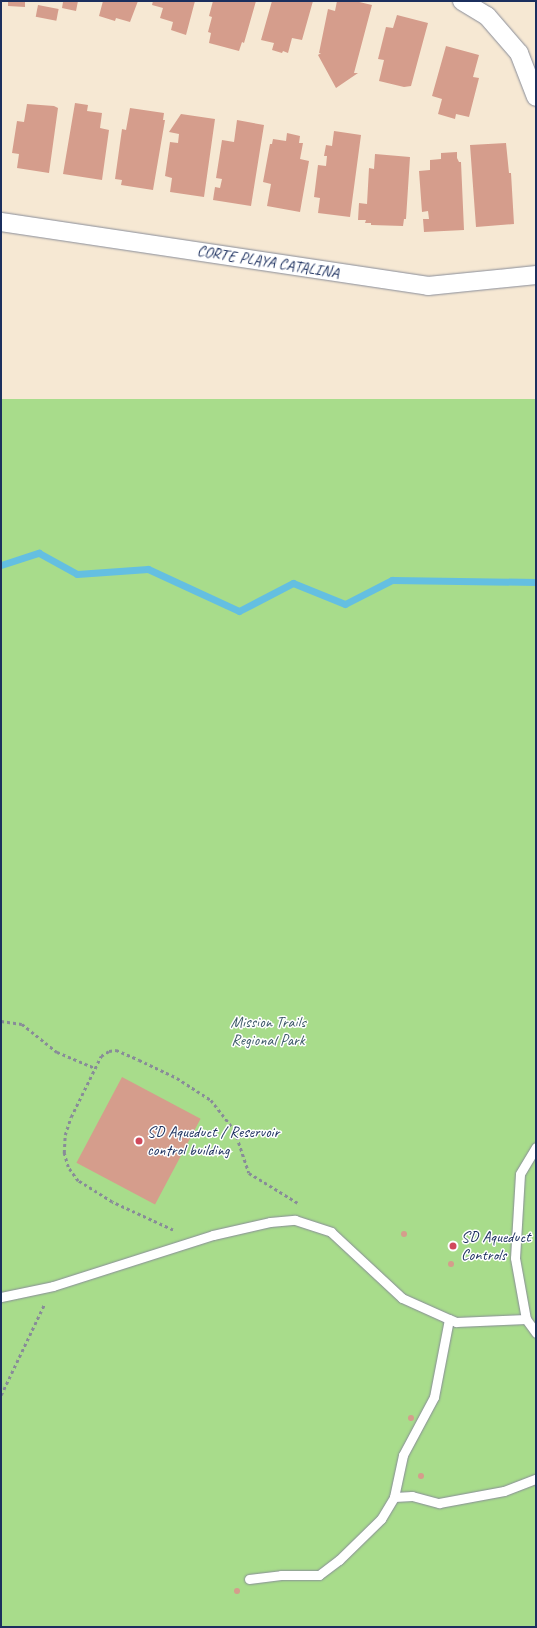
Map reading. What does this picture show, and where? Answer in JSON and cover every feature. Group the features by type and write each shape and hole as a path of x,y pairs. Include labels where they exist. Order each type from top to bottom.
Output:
{"street":[{"path":"462,1 487,16 519,53 536,97"},
{"name":"CORTE PLAYA CATALINA","path":"1,222 428,286 536,275"}],"lane":[{"path":"536,1147 520,1174 515,1258 526,1319 536,1333"},
{"path":"1,1297 53,1286 213,1235 270,1222 295,1220 331,1232 402,1298 448,1319 456,1322 526,1319"},
{"path":"248,1579 281,1575 319,1574 339,1560 381,1519 394,1498 403,1455 434,1396 448,1319"},
{"path":"394,1498 412,1496 438,1503 504,1491 536,1479"}],"path":[{"path":"1,1021 22,1024 57,1052 95,1068"},
{"path":"179,1230 172,1229 112,1202 78,1181 68,1167 64,1153 65,1135 71,1117 100,1056 109,1051 116,1050 177,1078 211,1100 235,1131 249,1173 299,1203"},
{"path":"1,1395 53,1286"}],"green space":[{"name":"Mission Trails Regional Park","path":"1,399 536,399 536,1627 1,1627"}],"building":[{"path":"8,1 25,1 25,7 8,6"},
{"path":"60,1 78,1 76,11 62,8 63,2"},
{"path":"103,1 138,1 130,22 116,18 115,21 99,16"},
{"path":"153,1 195,1 186,35 171,30 173,22 160,18 163,8 152,5"},
{"path":"213,1 256,1 244,43 242,42 239,51 209,43 211,33 208,32 212,17 209,16"},
{"path":"272,1 313,1 302,40 292,38 288,53 272,50 274,43 261,40"},
{"path":"337,1 355,1 372,5 354,73 358,73 336,88 318,55 321,53 319,53 328,9 335,11"},
{"path":"38,5 59,9 56,21 36,17"},
{"path":"397,15 428,23 411,86 404,87 379,81 384,60 378,59 386,27 393,28"},
{"path":"446,46 479,55 473,77 479,78 469,117 456,114 455,119 438,114 442,99 432,96"},
{"path":"75,103 88,105 87,111 102,113 100,128 109,130 102,180 63,174"},
{"path":"27,104 54,106 58,108 49,173 17,168 19,154 12,153 17,121 24,122"},
{"path":"130,108 164,113 163,120 165,120 153,190 121,185 122,180 115,179 122,129 126,130"},
{"path":"181,114 215,119 204,197 170,192 172,178 165,176 170,142 178,143 179,134 169,132"},
{"path":"237,120 264,125 251,206 213,200 215,187 220,188 222,179 216,178 222,140 234,142"},
{"path":"334,131 361,135 350,217 318,213 320,198 314,197 318,165 326,166 327,156 324,156 326,145 332,146"},
{"path":"287,133 300,136 299,143 303,143 300,159 309,161 300,212 267,206 271,184 263,182 270,144 272,144 273,139 286,141"},
{"path":"506,143 509,173 511,173 514,224 476,227 470,145"},
{"path":"457,152 457,158 459,162 461,162 464,230 424,232 423,219 429,219 428,211 422,212 419,171 430,170 430,160 441,159 441,153"},
{"path":"375,154 410,157 406,219 404,219 403,226 371,225 371,223 365,223 366,220 358,220 359,203 367,204 369,168 374,169"},
{"name":"SD Aqueduct / Reservoir control building","path":"122,1077 201,1119 155,1204 76,1163"},
{"path":"404,1231 407,1234 404,1237 401,1234"},
{"name":"SD Aqueduct Controls","path":"453,1243 456,1246 453,1249 450,1246"},
{"name":"SD Aqueduct Controls","path":"451,1261 454,1264 451,1267 448,1264"},
{"path":"411,1415 414,1418 411,1421 408,1418"},
{"path":"421,1473 424,1476 421,1479 418,1476"},
{"path":"237,1588 240,1591 237,1594 234,1591"}],"waterway":[{"path":"1,565 39,553 77,574 148,569 239,611 293,583 345,604 392,580 536,582"}],"place":[{"name":"SD Aqueduct / Reservoir control building","path":"139,1141"},
{"name":"SD Aqueduct Controls","path":"453,1246"}]}
